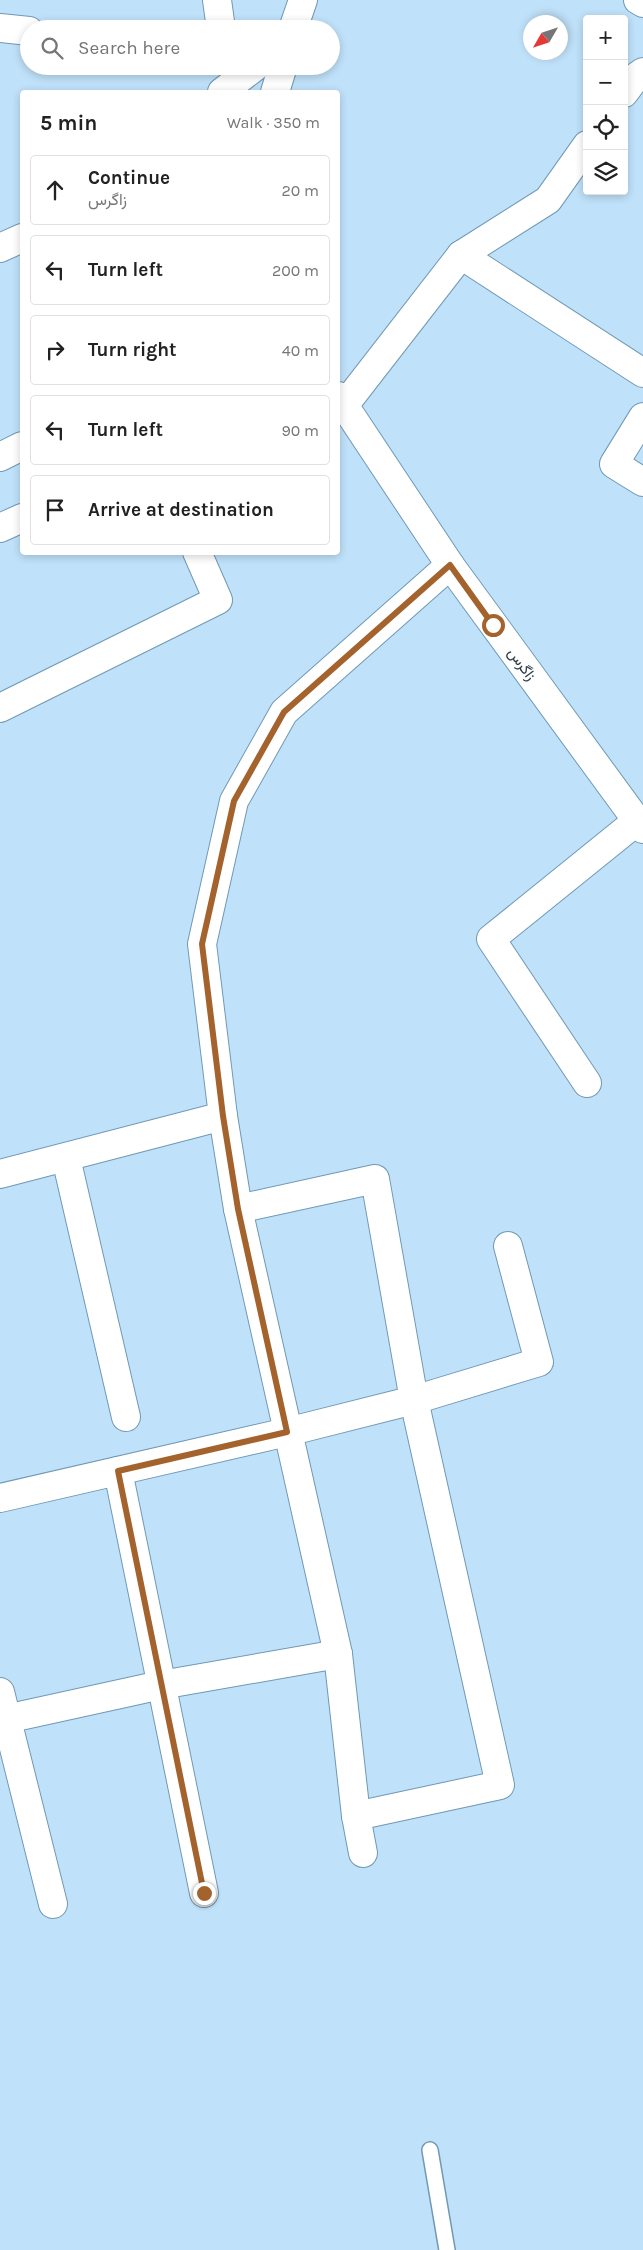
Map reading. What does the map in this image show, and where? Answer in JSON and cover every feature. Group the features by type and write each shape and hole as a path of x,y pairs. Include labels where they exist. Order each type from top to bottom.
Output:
{"street":[{"path":"217,0 220,20"},
{"path":"296,20 303,0"},
{"path":"638,0 643,3"},
{"path":"0,28 20,30"},
{"path":"628,87 636,76 643,72"},
{"path":"225,90 244,75"},
{"path":"277,90 281,75"},
{"path":"340,401 462,254 548,200 583,150"},
{"path":"0,248 20,239"},
{"path":"462,254 643,373"},
{"name":"زاگرس","path":"340,401 450,565 640,825"},
{"path":"643,417 614,464 643,482"},
{"path":"0,457 20,447"},
{"path":"0,528 20,519"},
{"path":"0,708 218,600 198,555"},
{"path":"363,1853 356,1816 338,1654 238,1209 223,1116 202,944 234,801 284,712 450,565"},
{"path":"587,1084 491,939 640,825"},
{"path":"0,1174 223,1116"},
{"path":"66,1158 126,1417"},
{"path":"238,1209 374,1178 414,1400 500,1785 356,1816"},
{"path":"0,1498 287,1432 414,1400 539,1362 508,1246"},
{"path":"118,1471 204,1893"},
{"path":"6,1719 161,1685 338,1654"},
{"path":"0,1692 53,1904"}],"lane":[{"path":"430,2150 447,2250"}],"route":[{"path":"204,1893 118,1471 287,1432 238,1209 223,1116 202,944 234,801 284,712 450,565 493,625"}]}
